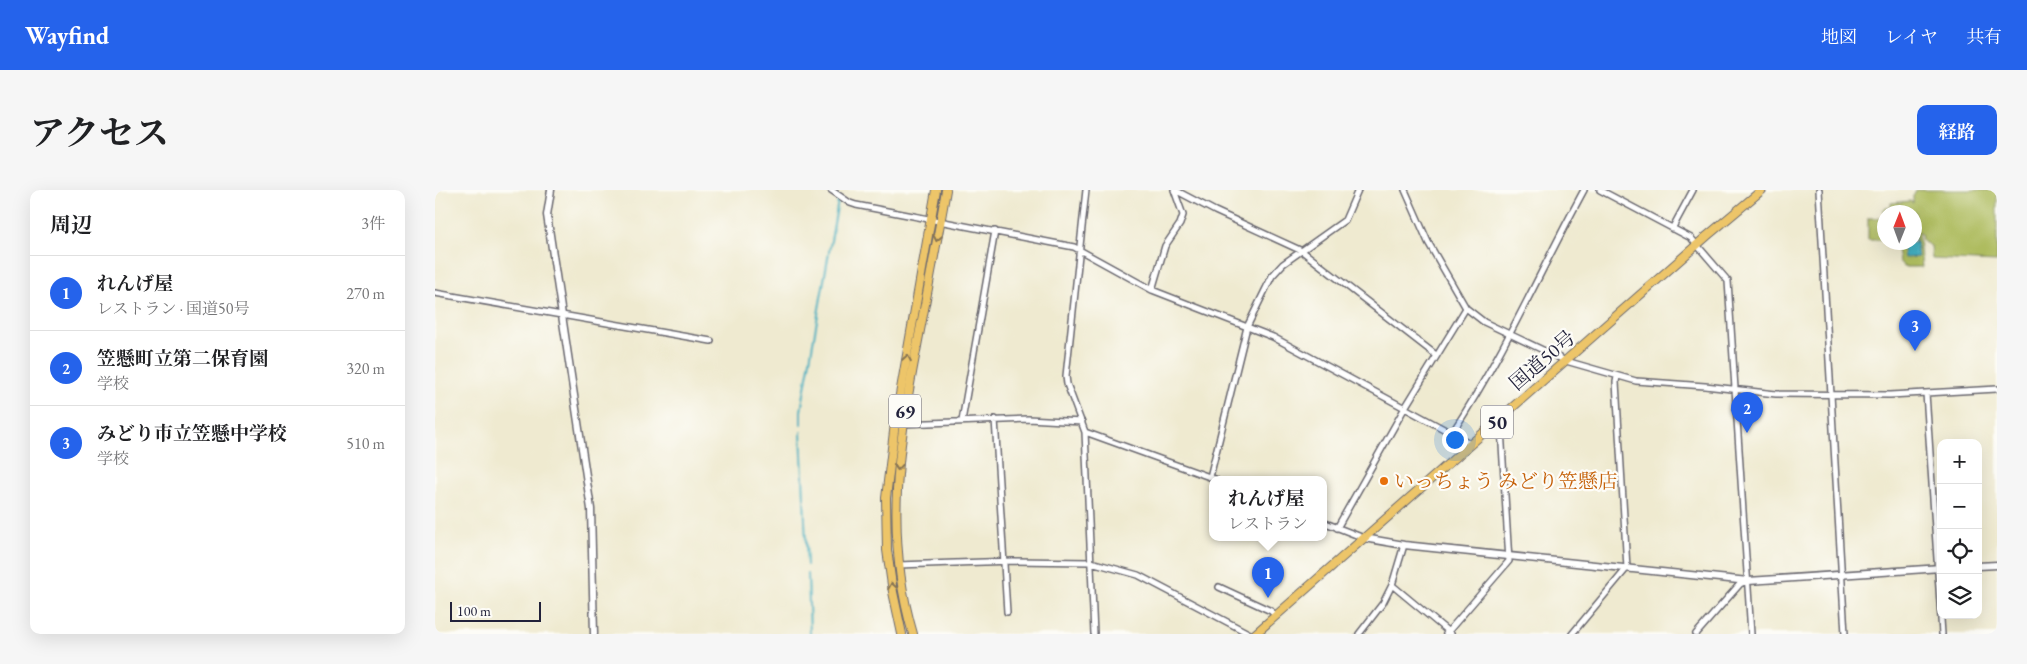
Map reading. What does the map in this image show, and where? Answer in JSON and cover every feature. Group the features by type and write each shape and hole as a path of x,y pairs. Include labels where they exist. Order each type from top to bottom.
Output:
{"main road":[{"name":"69","path":"902,634 887,550 886,498 895,423 936,190"},
{"name":"69","path":"913,634 906,612 898,565 895,534 896,498 903,424 945,190"},
{"name":"50","path":"1738,209 1755,190"},
{"name":"50","path":"1738,209 1762,190"},
{"name":"国道50号","path":"1260,633 1364,538 1738,209"}],"street":[{"path":"551,190 547,215 591,509 593,634"},
{"path":"831,190 856,205 941,220 1079,249 1152,290 1273,336 1470,445"},
{"path":"1086,190 1066,376 1067,384 1085,432 1094,634"},
{"path":"1152,290 1165,246 1180,224 1183,215 1174,190"},
{"path":"1174,190 1302,251 1436,355"},
{"path":"1212,476 1247,327 1274,273 1283,264 1345,220 1358,190"},
{"path":"1405,190 1428,242 1466,308 1479,319 1566,361 1617,376 1654,384 1735,389 1785,395 1926,393 1971,389 1997,390"},
{"path":"1451,433 1477,395 1510,335 1547,258 1584,190"},
{"path":"1600,190 1691,238 1728,281 1751,634"},
{"path":"1672,229 1693,190"},
{"path":"1819,190 1845,634"},
{"path":"962,421 995,231"},
{"path":"435,293 711,341"},
{"path":"1337,528 1436,355 1466,308"},
{"path":"1572,634 1627,568 1617,376"},
{"path":"1926,393 1937,542"},
{"path":"903,424 1028,419 1082,422"},
{"path":"995,420 1007,612"},
{"path":"1392,585 1448,633 1508,563 1501,428 1498,420"},
{"path":"1085,432 1209,477"},
{"path":"1327,524 1364,538 1404,545 1748,581 1937,569"},
{"path":"1359,634 1383,603 1392,585 1404,545"},
{"path":"898,565 1003,561 1091,562 1138,575 1251,634"},
{"path":"1982,566 1997,565"},
{"path":"1939,574 1942,634"},
{"path":"1697,634 1740,584 1748,581"},
{"path":"1219,587 1271,611 1277,616"}],"green space":[{"path":"1916,190 1997,190 1997,262 1932,259 1931,246 1922,241 1922,205 1891,205 1891,203 1910,201 1913,203 1913,196"},
{"path":"1868,218 1877,218 1877,240 1868,240"},
{"path":"1897,250 1920,250 1922,267 1904,267 1899,261"}],"water":[{"path":"1903,250 1917,250 1918,257 1904,258"}],"waterway":[{"path":"801,424 801,411 838,201"},
{"path":"801,432 807,565"},
{"path":"808,574 810,634"}],"place":[{"name":"みどり市立笠懸中学校","path":"1915,351"},
{"name":"笠懸町立第二保育園","path":"1747,433"},
{"name":"いっちょう みどり笠懸店","path":"1384,481"},
{"name":"れんげ屋","path":"1268,598"}]}
